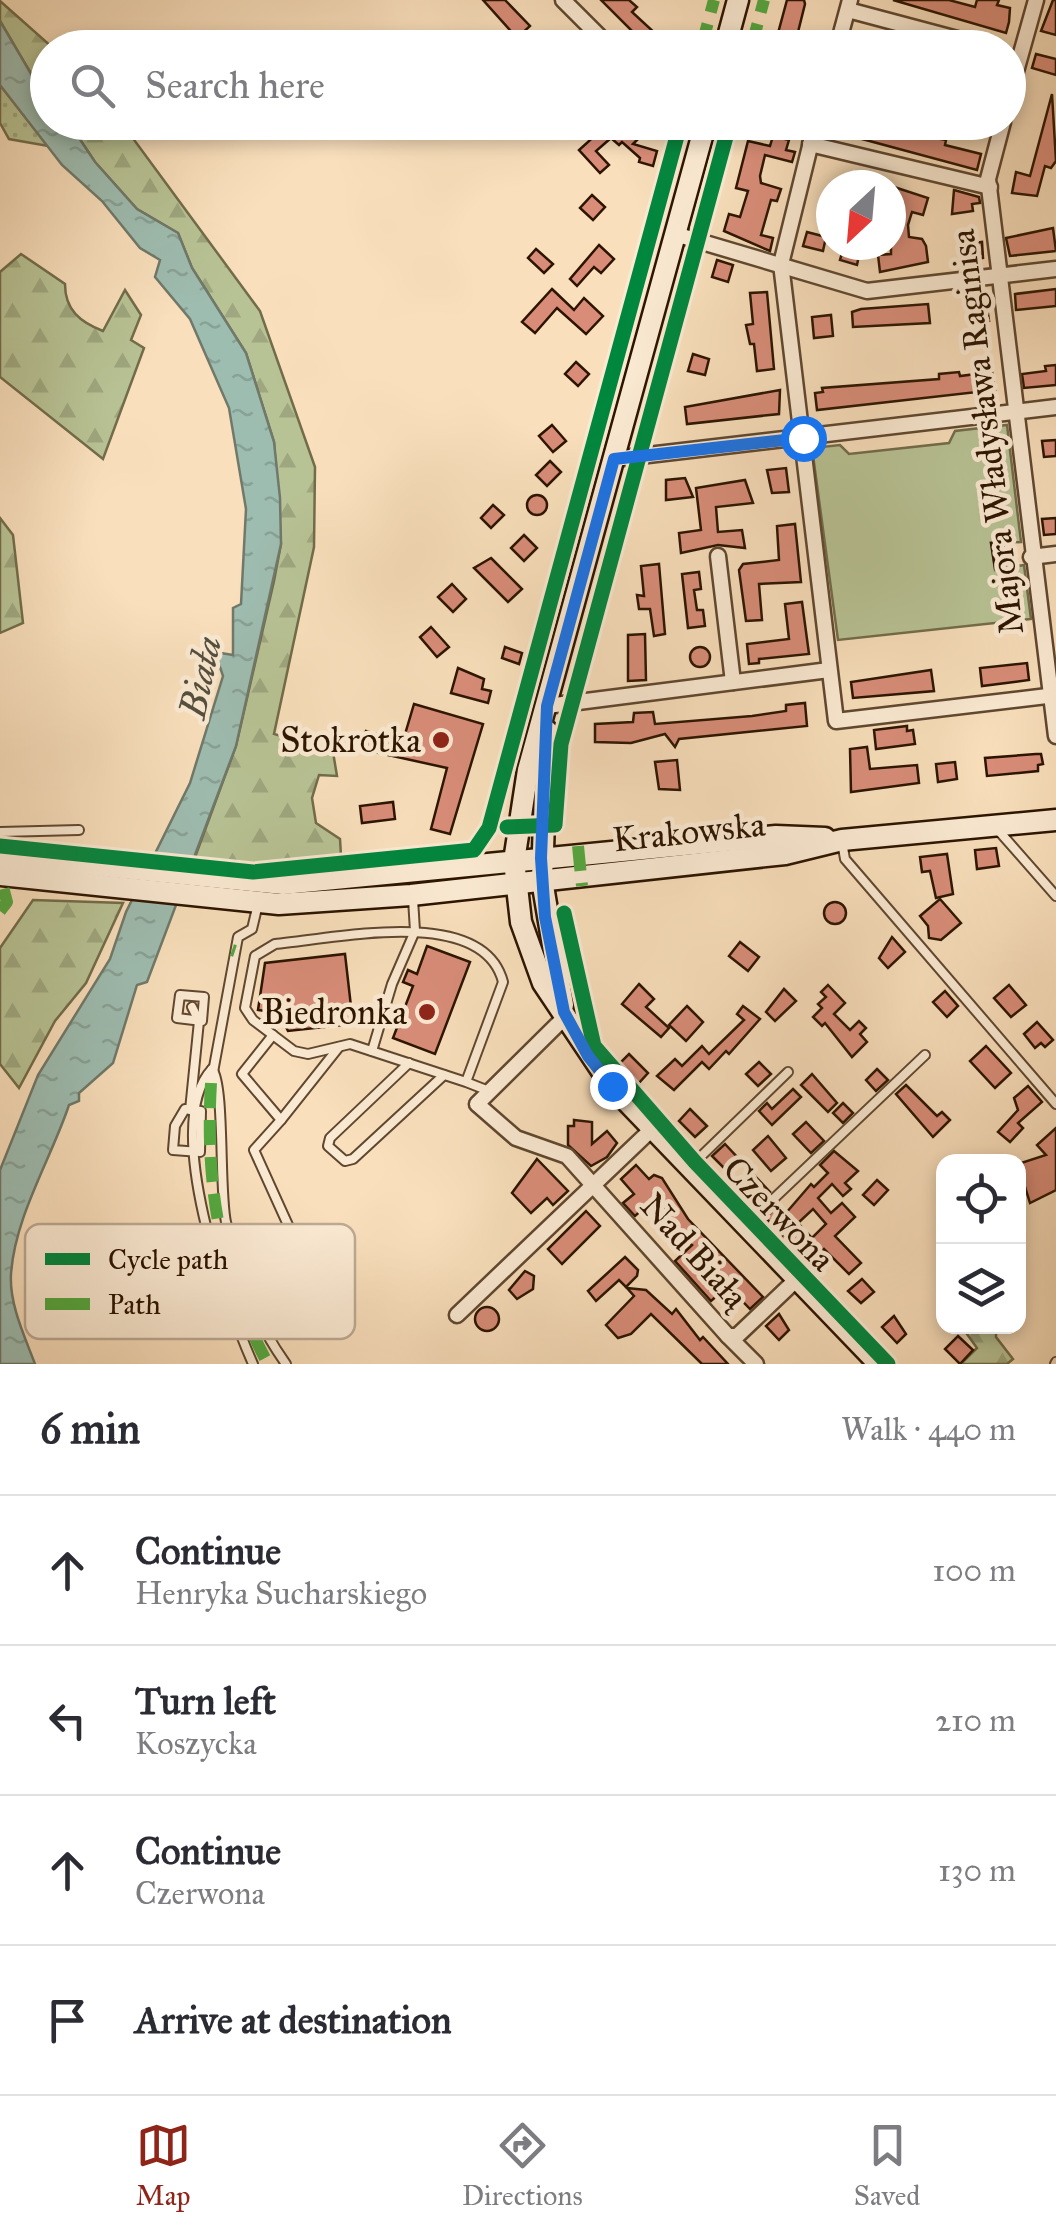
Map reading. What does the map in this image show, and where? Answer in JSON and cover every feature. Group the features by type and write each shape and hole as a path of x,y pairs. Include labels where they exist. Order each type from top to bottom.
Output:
{"street":[{"path":"563,0 592,30"},
{"path":"730,30 738,0"},
{"path":"1024,30 1036,0"},
{"path":"842,30 849,5 931,30"},
{"path":"515,871 528,770 675,234 695,140"},
{"path":"811,140 781,264 836,721 1052,696"},
{"name":"Majora Władysława Raginisa","path":"999,140 990,186 998,277 1056,736"},
{"path":"810,144 990,186"},
{"path":"675,234 868,291 1056,269"},
{"path":"614,459 1056,407"},
{"path":"1031,556 1056,554"},
{"path":"718,556 733,682"},
{"path":"547,706 829,670"},
{"name":"Czerwona","path":"547,706 542,869 565,1014"},
{"name":"Krakowska","path":"0,875 325,882 542,869 776,836 842,840 1056,820"},
{"name":"Krakowska","path":"0,856 84,875 258,903 411,895 515,871"},
{"name":"Czerwona","path":"515,871 530,948 543,983 588,1056 689,1168 879,1364"},
{"path":"488,1091 565,1014"},
{"name":"Nad Białą","path":"488,1091 477,1104 516,1138 558,1150 728,1336 737,1336 797,1278"},
{"name":"Nad Białą","path":"456,1316 652,1128"},
{"path":"728,1336 756,1364"}],"lane":[{"path":"995,827 1056,896"},
{"path":"0,832 79,830"},
{"path":"842,840 845,859 1056,1104"},
{"path":"372,1052 392,984 415,931 416,907 411,895"},
{"path":"238,938 252,929 258,903"},
{"path":"211,1083 240,924"},
{"path":"466,1082 503,982 500,968 488,954 438,930 262,948 255,956 244,1008 294,1050 308,1054 350,1044 488,1091"},
{"path":"200,1021 178,1018 180,996 204,997 194,1112 202,1224"},
{"path":"192,1007 200,1021"},
{"path":"274,1035 242,1074 281,1120"},
{"path":"288,1224 254,1150 340,1047"},
{"path":"745,1225 925,1055"},
{"path":"408,1064 330,1138 328,1146 345,1162 444,1076"},
{"path":"194,1112 212,1070"},
{"path":"212,1070 220,1094 227,1224"},
{"path":"689,1168 788,1072"},
{"path":"194,1112 185,1109 176,1126 173,1150 197,1152"},
{"path":"242,1339 253,1364"},
{"path":"271,1339 286,1364"}],"green space":[{"path":"0,1 33,30 30,72 0,21"},
{"path":"0,85 30,123 30,140 43,140 48,146 9,139 0,123"},
{"path":"80,140 134,140 260,311 315,467 314,547 274,734 333,752 337,776 319,775 312,798 316,823 340,839 341,856 273,867 194,860 236,746 274,581 281,544 274,442 246,353 192,268 178,233 137,209"},
{"path":"21,254 65,284 71,308 95,327 103,331 125,290 141,315 131,340 144,348 103,459 0,377 0,272"},
{"path":"1007,425 1021,542 991,543 995,570 1024,565 1031,619 838,640 812,448 840,445 849,454 949,443 955,431"},
{"path":"0,518 13,535 23,623 0,633"},
{"path":"33,900 123,903 86,983 55,1021 19,1088 0,1064 0,948"},
{"path":"967,1334 996,1334 1013,1359 1007,1364 961,1364 977,1348"}],"water":[{"path":"0,21 30,72 30,124 0,85"},
{"path":"43,140 80,140 137,209 178,233 192,268 246,353 274,442 281,544 236,746 147,982 137,985 113,1063 79,1093 79,1101 69,1105 19,1231 11,1274 12,1297 35,1364 0,1364 0,1170 38,1075 110,959 126,912 190,783 223,676 215,652 233,655 233,608 241,604 246,509 229,408 190,319 155,277 160,260 140,248 102,201 62,165"}],"building":[{"path":"483,0 505,0 530,26 526,30 510,30"},
{"path":"601,0 629,0 637,7 632,12 652,30 631,30"},
{"path":"787,0 804,0 798,30 779,30"},
{"path":"893,0 949,0 975,7 977,0 999,0 997,5 1010,8 1009,22 1007,30"},
{"path":"1056,0 1056,35 1041,31"},
{"path":"1036,54 1056,59 1056,75 1032,68"},
{"path":"1052,94 1056,161 1051,168 1045,166 1037,196 1012,193 1016,172 1030,176"},
{"path":"590,140 609,140 596,151 609,165 600,173 579,150"},
{"path":"613,140 637,140 633,144 657,151 653,166 639,162 640,158 622,142 619,145"},
{"path":"772,140 789,140 786,150 795,152 792,162 765,155 761,183 781,189 777,201 771,200 761,235 773,238 770,251 724,231 729,214 740,217 748,191 736,188 748,141 770,146"},
{"path":"866,140 946,140 945,145 981,154 977,170"},
{"path":"954,190 979,197 980,203 972,204 973,211 952,214"},
{"path":"906,191 928,198 923,215 912,212 908,225 909,237 922,239 926,246 928,262 880,272 879,260 906,260"},
{"path":"592,195 605,207 593,220 580,208"},
{"path":"1053,228 1056,251 1010,256 1006,238"},
{"path":"807,232 816,234 816,249 803,246"},
{"path":"982,242 983,258 967,260 965,244"},
{"path":"599,245 614,259 601,273 594,267 577,286 570,279"},
{"path":"536,249 553,264 544,273 528,258"},
{"path":"717,260 733,265 728,282 712,277"},
{"path":"552,289 574,310 584,298 603,316 586,334 557,308 535,333 522,322"},
{"path":"1056,289 1056,306 1016,310 1015,294"},
{"path":"767,292 774,369 757,371 754,344 750,344 746,325 753,324 750,293"},
{"path":"986,300 989,321 972,323 969,302"},
{"path":"928,304 930,323 853,327 852,312 861,309"},
{"path":"831,315 833,336 814,338 812,317"},
{"path":"693,354 709,359 705,375 688,371"},
{"path":"576,362 589,374 578,386 565,374"},
{"path":"1056,365 1056,385 1024,388 1022,374 1046,371 1045,366"},
{"path":"959,372 960,376 992,372 995,390 817,410 815,393 823,392 822,388 939,379 939,374"},
{"path":"780,390 779,414 687,424 685,407"},
{"path":"552,425 566,441 553,452 539,436"},
{"path":"1056,440 1056,456 1044,457 1042,441"},
{"path":"550,461 561,472 547,486 536,475"},
{"path":"786,468 789,492 772,493 767,470"},
{"path":"685,478 693,497 666,500 666,480"},
{"path":"745,480 753,503 716,507 718,532 742,530 745,548 718,545 681,553 679,533 701,530 696,488"},
{"path":"537,495 547,505 537,515 527,505"},
{"path":"493,505 504,515 491,528 481,518"},
{"path":"1056,518 1056,534 1044,535 1042,519"},
{"path":"795,524 801,582 759,584 762,620 746,621 739,570 743,564 779,560 777,526"},
{"path":"524,535 537,548 524,561 511,548"},
{"path":"1003,542 1006,566 995,568 991,543"},
{"path":"491,558 522,589 508,602 474,568"},
{"path":"659,564 665,634 654,636 650,609 639,609 637,595 644,596 641,566"},
{"path":"699,572 701,589 694,590 705,626 688,628 682,574"},
{"path":"452,584 466,599 453,612 438,597"},
{"path":"802,602 809,654 759,659 759,663 749,664 747,644 789,639 785,604"},
{"path":"431,627 449,647 437,657 420,637"},
{"path":"645,634 646,680 628,681 628,635"},
{"path":"505,647 522,653 519,664 502,658"},
{"path":"700,647 710,657 700,667 690,657"},
{"path":"1027,663 1029,680 982,686 980,668"},
{"path":"458,668 484,679 482,689 491,691 488,703 451,693"},
{"path":"931,670 934,691 853,698 851,682"},
{"path":"805,703 807,726 679,739 675,747 665,734 631,743 595,742 595,724 633,722 634,713 653,712 655,724 752,716 786,711 786,705"},
{"name":"Stokrotka","path":"414,704 483,724 450,834 431,829 447,768 361,749 366,731 403,741"},
{"path":"907,726 907,731 913,730 915,744 876,749 874,730"},
{"path":"867,747 870,769 917,765 919,783 851,792 850,749"},
{"path":"1041,754 1043,764 1038,765 1038,771 987,776 985,758"},
{"path":"677,760 680,790 659,789 655,762"},
{"path":"955,762 957,779 938,782 936,764"},
{"path":"393,802 395,819 362,823 360,806"},
{"path":"996,848 999,866 977,869 975,850"},
{"path":"947,854 953,894 936,898 930,871 922,872 920,857"},
{"path":"940,899 961,923 941,940 929,938 928,926 920,916"},
{"path":"835,902 843,905 843,921 835,924 827,921 824,913 827,905"},
{"path":"892,937 905,952 888,968 879,958"},
{"path":"740,942 759,957 748,971 729,956"},
{"name":"Biedronka","path":"427,946 470,962 435,1054 393,1038 413,986 403,982 408,970 417,974"},
{"path":"345,954 353,1024 288,1031 279,1013 258,1010 265,963"},
{"path":"639,984 654,999 646,1007 669,1028 661,1037 622,1004"},
{"path":"828,985 845,1003 834,1014 850,1030 859,1021 866,1028 860,1034 867,1042 852,1057 825,1023 822,1026 813,1017 822,1008 818,1004 826,997 821,992"},
{"path":"1009,985 1026,1005 1011,1017 994,998"},
{"path":"784,989 796,1001 775,1021 766,1012"},
{"path":"945,991 958,1006 947,1017 933,1002"},
{"path":"687,1006 703,1022 686,1041 669,1025"},
{"path":"743,1006 760,1019 729,1054 726,1051 709,1069 702,1062 674,1090 657,1076 675,1059 682,1066 702,1046 709,1054 744,1020 737,1014"},
{"path":"1037,1022 1053,1040 1045,1047 1041,1043 1035,1048 1024,1034"},
{"path":"986,1046 1011,1073 995,1088 970,1061"},
{"path":"629,1054 648,1073 638,1084 618,1065"},
{"path":"759,1062 771,1074 758,1086 746,1074"},
{"path":"877,1069 888,1080 876,1091 866,1080"},
{"path":"812,1074 837,1103 828,1112 801,1085"},
{"path":"906,1085 937,1116 942,1112 950,1120 933,1137 896,1094"},
{"path":"1028,1086 1042,1102 1018,1123 1023,1128 1010,1142 998,1132 1018,1110 1014,1098"},
{"path":"793,1089 801,1097 772,1125 759,1111 767,1103 772,1109"},
{"path":"843,1103 853,1113 843,1123 833,1113"},
{"path":"690,1109 707,1126 695,1137 679,1121"},
{"path":"574,1120 592,1122 592,1144 607,1131 617,1143 607,1157 591,1166 568,1145 568,1126 574,1126"},
{"path":"806,1122 824,1141 811,1153 793,1134"},
{"path":"1056,1128 1056,1190 1030,1203 1026,1161 1046,1155 1037,1145"},
{"path":"768,1136 786,1158 771,1171 753,1150"},
{"path":"725,1144 738,1158 725,1169 712,1156"},
{"path":"834,1151 858,1171 845,1183 851,1189 843,1196 832,1184 818,1198 831,1213 842,1203 855,1217 835,1236 861,1263 849,1274 824,1249 816,1257 794,1239 790,1243 766,1218 778,1205 786,1213 811,1184 814,1187 828,1173 820,1165","holes":["813,1209 826,1224 812,1238 798,1223"]},
{"path":"537,1159 568,1191 553,1205 547,1198 531,1213 512,1193"},
{"path":"636,1165 649,1179 654,1175 662,1178 688,1219 763,1297 750,1309 728,1286 711,1301 675,1261 692,1245 666,1225 672,1219 654,1199 635,1216 623,1203 634,1194 621,1179"},
{"path":"755,1176 770,1192 757,1204 741,1188"},
{"path":"877,1180 888,1190 874,1205 863,1195"},
{"path":"586,1211 600,1226 562,1264 548,1249"},
{"path":"625,1257 638,1270 637,1276 626,1287 619,1280 596,1301 588,1291"},
{"path":"525,1271 534,1276 533,1289 517,1299 509,1290"},
{"path":"862,1279 874,1292 861,1303 848,1291"},
{"path":"627,1288 646,1290 672,1314 676,1309 700,1340 703,1337 728,1364 702,1364 651,1314 631,1334 618,1338 606,1325 634,1296"},
{"path":"487,1307 496,1310 496,1328 487,1331 478,1328 475,1319 478,1310"},
{"path":"779,1314 789,1330 779,1340 766,1326"},
{"path":"894,1316 906,1334 897,1343 882,1327"},
{"path":"958,1336 973,1350 960,1364 945,1349"}],"marked path":[{"path":"706,30 714,0"},
{"path":"756,30 764,0"},
{"path":"578,846 582,886"},
{"path":"0,911 7,902 3,887"},
{"path":"211,1083 211,1157 218,1224"},
{"path":"256,1339 268,1364"}],"cycle path":[{"path":"0,846 253,872 474,850 489,828 676,140"},
{"path":"507,827 555,825 561,744 725,140"},
{"path":"564,913 594,1046 695,1162 888,1364"}],"place":[{"name":"Stokrotka","path":"441,740"},
{"name":"Biedronka","path":"427,1012"}],"route":[{"path":"612,1086 588,1056 564,1012 545,917 541,858 547,706 614,459 803,438"}],"water label":[{"name":"Biała","path":"200,677"}]}
